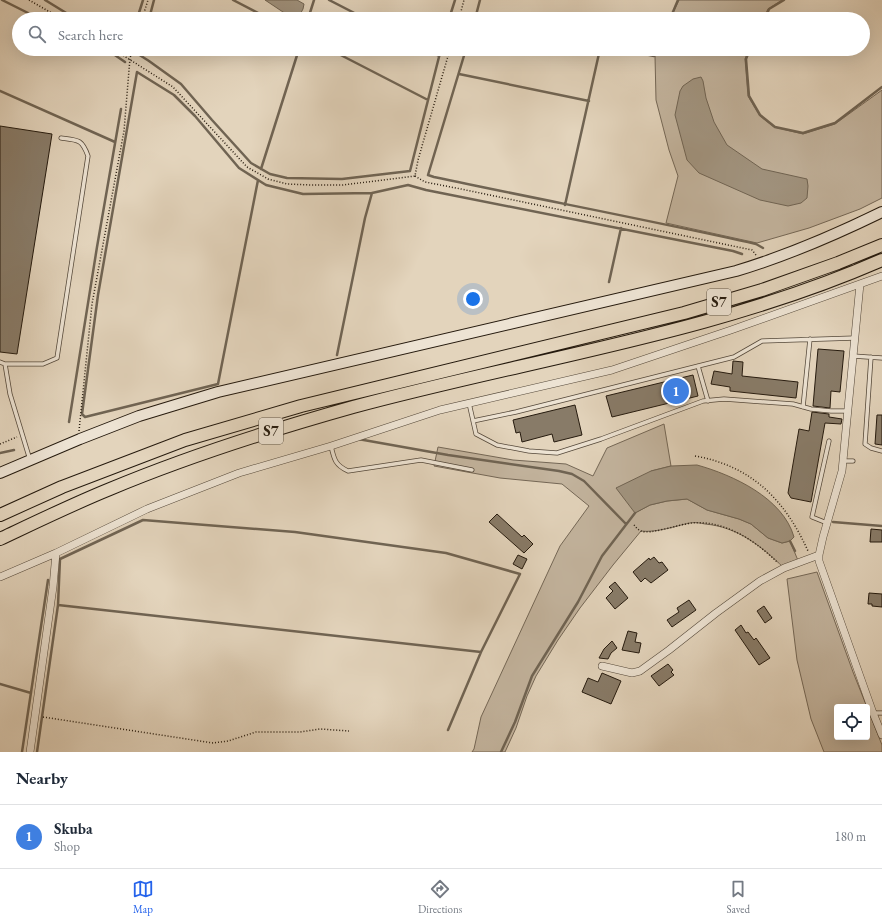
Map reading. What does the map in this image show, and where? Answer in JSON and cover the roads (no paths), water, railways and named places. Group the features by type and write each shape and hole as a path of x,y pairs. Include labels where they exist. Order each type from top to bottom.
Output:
{"highway":[{"name":"S7","path":"0,515 62,487 185,440 316,402 684,313 762,290 838,263 882,245"},
{"name":"S7","path":"0,539 111,488 199,455 281,428 354,407 688,327 764,304 842,277 882,260"}],"street":[{"path":"0,473 139,416 218,392 736,271 765,262 813,243 882,212"},
{"path":"0,577 56,553 147,508 239,473 331,446 440,410 612,370 731,330 882,276"},
{"path":"860,284 842,471 819,555 822,568 882,735"},
{"path":"30,752 53,587 56,553"},
{"path":"602,666 632,672 640,671 760,581 784,568 812,559 819,555"}],"lane":[{"path":"0,362 5,364 43,364 57,358 88,156 85,147 78,140 61,138"},
{"path":"473,421 516,412 734,357 762,341 856,338"},
{"path":"802,407 810,339"},
{"path":"854,356 882,358"},
{"path":"871,357 864,444 882,451"},
{"path":"5,364 10,394 31,461"},
{"path":"698,366 708,401"},
{"path":"469,403 476,434 497,445 529,451 557,453 601,440 703,401 724,399 793,404 802,407 831,411 848,411"},
{"path":"827,523 812,517 829,441"},
{"path":"331,446 334,458 340,467 348,470 421,460 472,470"},
{"path":"843,461 853,461"},
{"path":"873,713 882,713"}],"waterway":[{"path":"2,0 26,12"},
{"path":"45,0 65,12"},
{"path":"139,12 143,0"},
{"path":"151,12 154,0"},
{"path":"233,0 256,12"},
{"path":"310,12 314,0"},
{"path":"329,0 352,12"},
{"path":"451,12 455,0"},
{"path":"477,12 480,0"},
{"path":"673,12 678,0"},
{"path":"768,12 769,9 784,0"},
{"path":"116,56 125,62"},
{"path":"141,56 181,84 251,163 270,174 287,178 342,179 410,171 439,56"},
{"path":"261,169 297,56"},
{"path":"343,56 428,100"},
{"path":"464,56 428,175 716,235 756,244 763,248"},
{"path":"565,205 598,56"},
{"path":"747,56 746,59 749,96 760,115 775,127 803,133 835,123 882,87"},
{"path":"258,180 218,384 85,417 82,414 98,295 137,72 174,95 195,116 239,168 266,185 303,194 372,193"},
{"path":"459,74 589,101"},
{"path":"0,91 115,142"},
{"path":"69,422 121,109"},
{"path":"337,355 365,218 372,193 408,185 426,190 742,254"},
{"path":"609,282 621,228"},
{"path":"358,439 448,455 572,474 584,481 626,524"},
{"path":"0,453 14,450"},
{"path":"501,752 515,722 532,676 578,602 602,556 635,513"},
{"path":"37,752 58,605 60,559 143,520 295,532 446,553 520,574 481,652 448,730"},
{"path":"833,522 882,526"},
{"path":"790,541 795,551"},
{"path":"22,752 48,580"},
{"path":"58,605 481,652"},
{"path":"0,684 31,693"}],"place":[{"name":"Skuba","path":"676,391"}]}
